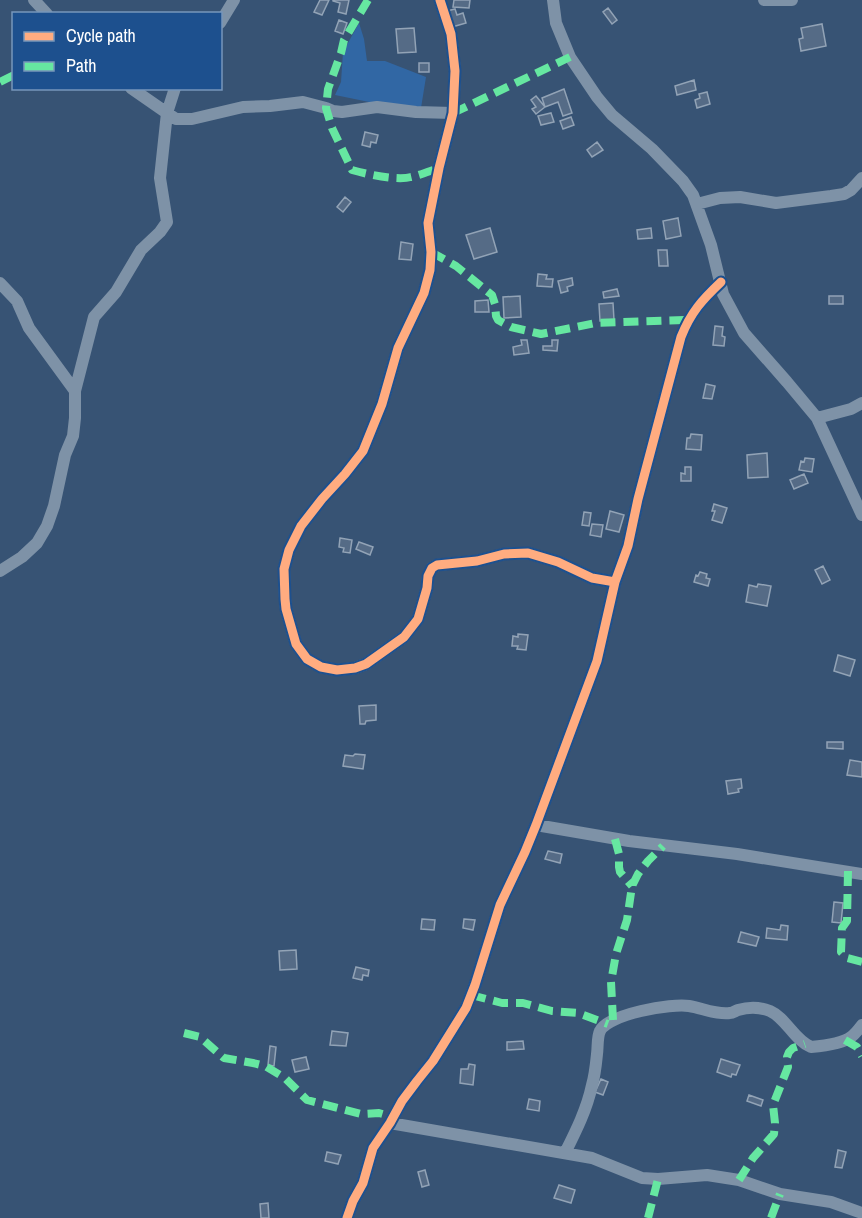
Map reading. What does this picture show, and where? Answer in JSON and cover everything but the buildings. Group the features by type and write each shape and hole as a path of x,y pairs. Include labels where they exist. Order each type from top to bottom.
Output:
{"street":[{"path":"34,0 45,12"},
{"path":"222,20 234,0"},
{"path":"440,0 451,34 456,71 453,113 428,224 430,270 424,293 398,348 382,404 363,451 301,526 289,550 284,569 285,599 296,644 307,659 321,667 337,670 366,664 404,637 418,619 428,576 432,568 437,565 477,561 504,554 528,553 558,562 592,578 615,582"},
{"path":"553,0 556,23 570,57 597,97 612,116 652,148 693,195 711,245 723,294 744,333 817,418 862,515"},
{"path":"764,0 792,0"},
{"path":"134,90 176,119 192,119 243,107 303,102 342,112 377,107 416,112 453,113"},
{"path":"0,571 22,557 37,543 47,526 54,506 65,455 73,436 75,391 94,317 116,292 141,250 160,232 166,222 160,178 167,113 174,90"},
{"path":"697,204 720,198 740,197 776,203 831,196 851,190 862,178"},
{"path":"346,1218 352,1200 363,1183 373,1148 402,1101 433,1061 466,1008 476,985 500,904 536,825 597,661 615,582 628,546 638,499 681,337 695,310 721,282"},
{"path":"0,283 17,302 29,328 75,391"},
{"path":"817,418 862,404"},
{"path":"536,825 629,841 737,854 862,874"},
{"path":"566,1153 577,1130 592,1087 599,1033 603,1026 618,1017 674,1005 730,1013 752,1008 776,1015 811,1047 848,1039 862,1025"},
{"path":"390,1123 592,1158 642,1178 707,1175 740,1180 780,1194 831,1202 862,1213"}],"shaded area":[{"path":"359,23 367,61 385,61 426,77 421,108 413,111 335,95 341,82 343,52"}],"marked path":[{"path":"368,0 344,40 328,89 326,108 332,128 352,170 405,178 439,168"},
{"path":"453,113 570,57"},
{"path":"0,82 12,76"},
{"path":"431,252 456,266 492,295 498,320 511,327 541,334 596,323 688,320"},
{"path":"615,839 620,872 632,886"},
{"path":"613,1020 611,982 616,954 627,920 632,886 648,861 663,846"},
{"path":"848,871 847,921 842,928 841,952 847,958 862,962"},
{"path":"471,995 502,1003 523,1003 552,1011 578,1013 608,1024"},
{"path":"184,1033 200,1037 224,1058 265,1066 285,1078 307,1100 361,1114 379,1113 393,1117"},
{"path":"845,1040 857,1047 862,1056"},
{"path":"739,1180 753,1158 774,1134 773,1105 788,1067 787,1057 793,1048 805,1044"},
{"path":"648,1218 658,1179"},
{"path":"771,1218 780,1194"}],"cycle path":[{"path":"440,0 451,34 455,71 453,113 428,223 430,270 424,293 398,348 382,404 363,451 301,526 289,550 284,569 285,599 296,644 307,659 321,667 337,670 366,664 404,637 418,619 428,576 432,568 437,565 477,561 504,554 528,553 558,562 592,578 615,582"},
{"path":"347,1218 363,1183 373,1148 402,1101 433,1061 466,1008 500,905 536,825 597,661 615,582 628,546 638,499 681,337 698,307 721,282"}]}
